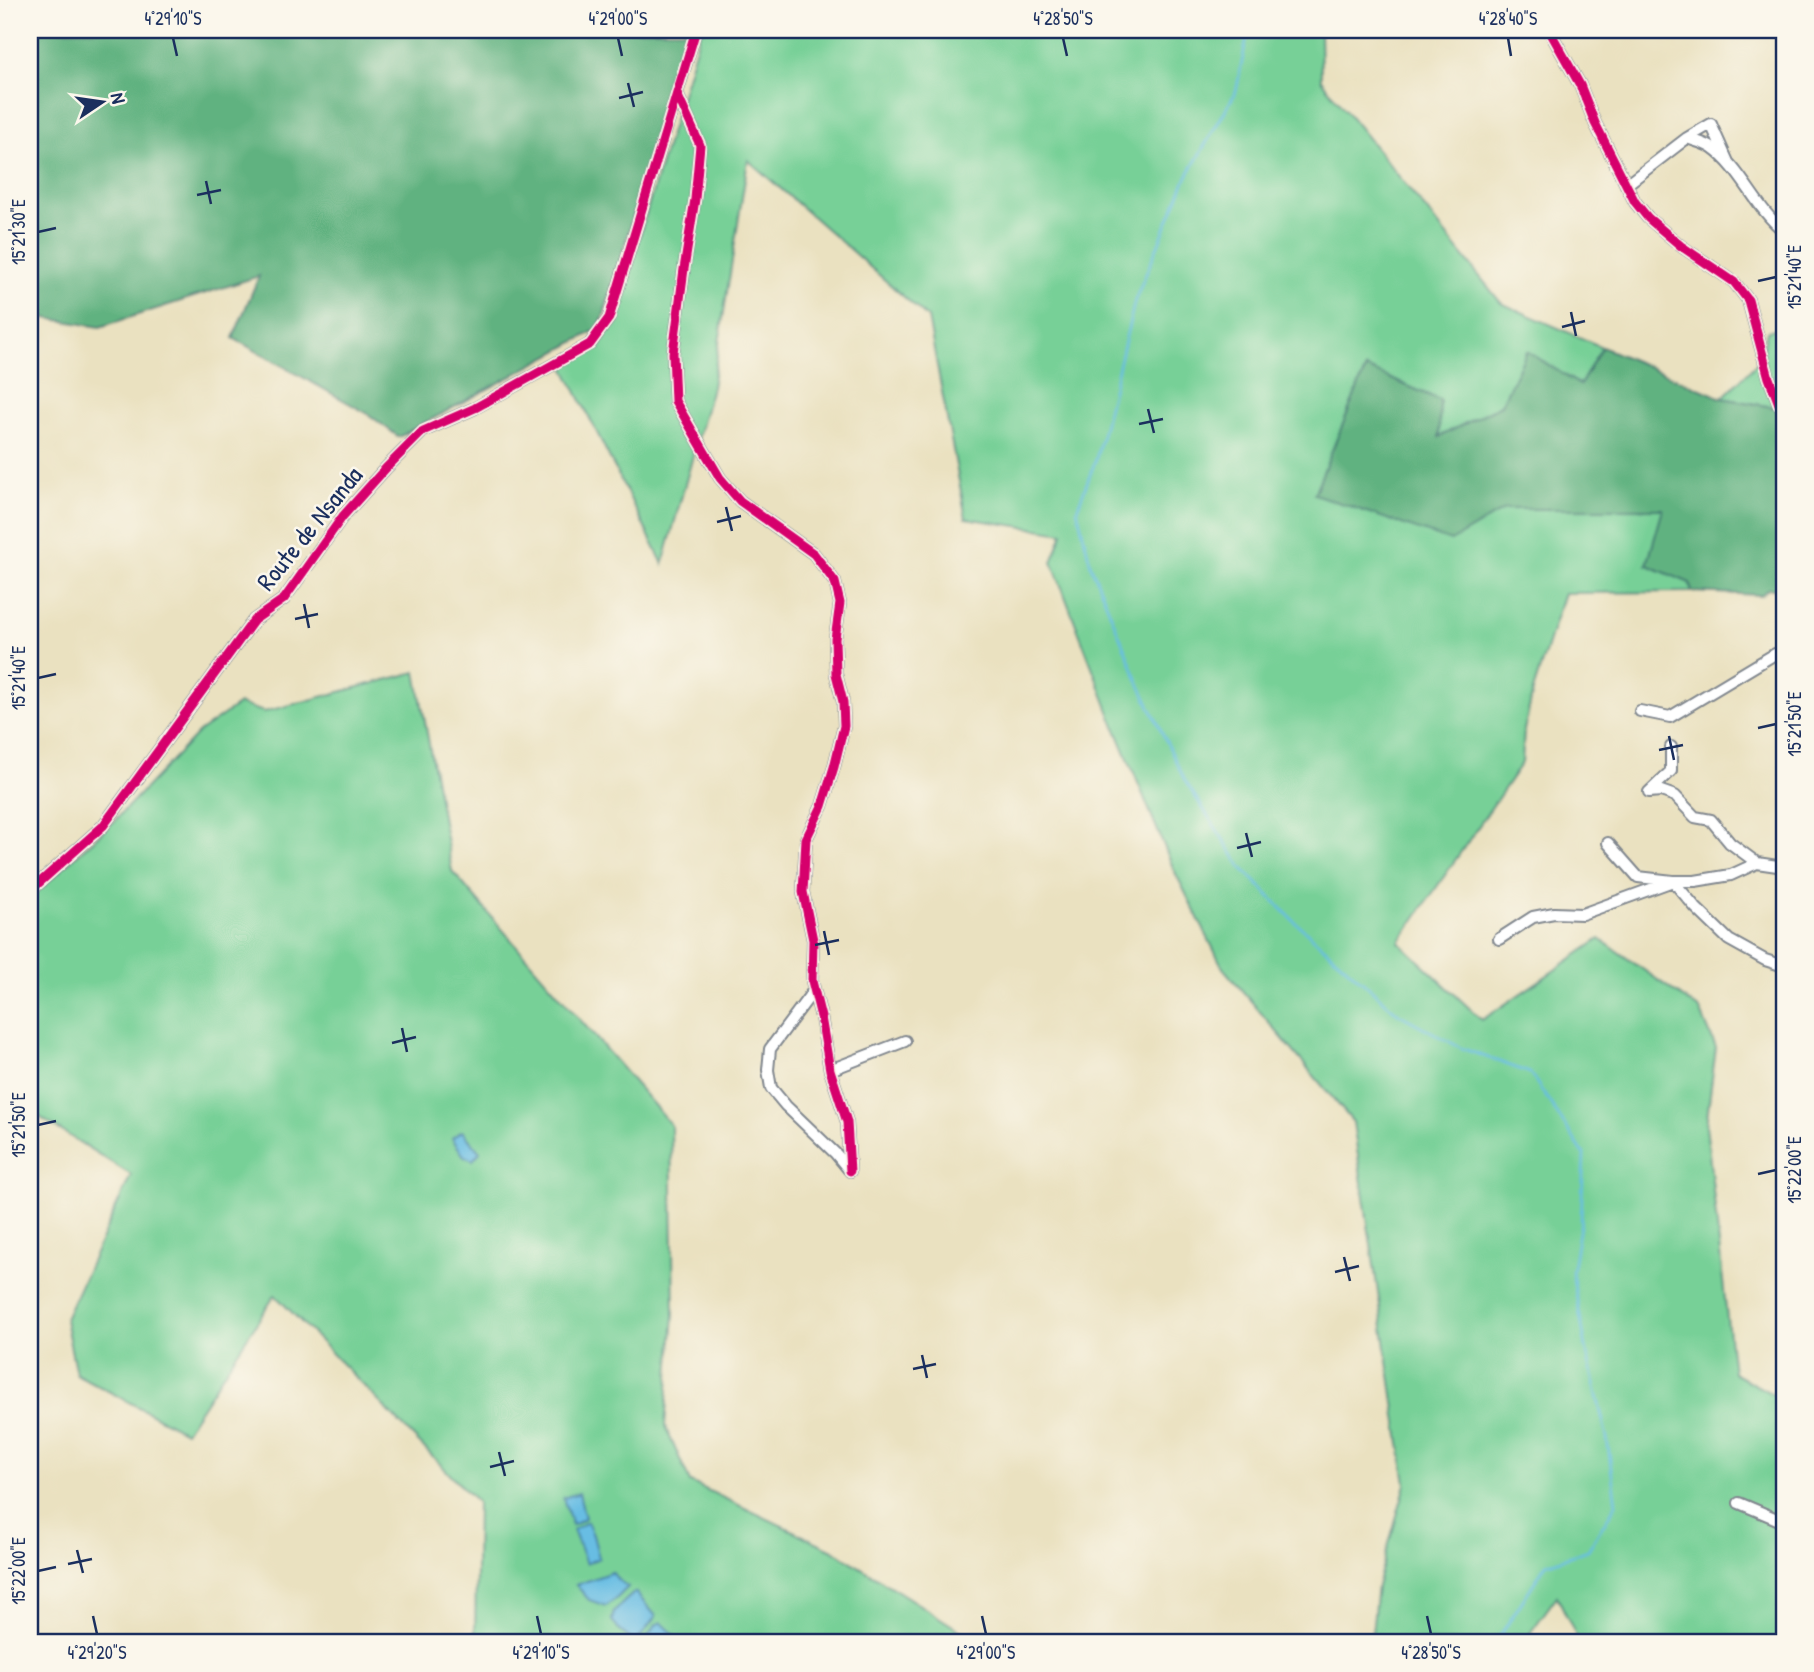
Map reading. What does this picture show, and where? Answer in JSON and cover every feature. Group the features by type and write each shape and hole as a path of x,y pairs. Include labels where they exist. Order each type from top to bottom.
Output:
{"street":[{"name":"Route de Nsanda","path":"30,891 103,826 254,620 284,599 343,516 423,431 475,408 590,344 609,318 696,30"},
{"path":"1549,30 1580,85 1595,123 1635,202 1648,218 1681,246 1721,272 1743,292 1748,300 1769,378 1779,404 1784,405"},
{"path":"677,94 701,145 673,353 675,401 720,478 740,501 814,554 835,582 840,603 835,639 836,674 843,702 844,726 822,806 806,839 803,892 813,940 812,981 821,1017 830,1070 847,1122 850,1171 771,1088 768,1070 770,1049 814,990"},
{"path":"1626,185 1687,138 1711,124 1728,162"},
{"path":"1687,138 1711,147 1728,162 1771,219 1784,231"},
{"path":"1640,710 1670,717 1775,654 1784,654"},
{"path":"1671,747 1671,771 1649,792 1661,791 1675,796 1695,817 1711,820 1730,843 1757,863 1784,867"},
{"path":"1608,843 1638,877 1695,881 1731,875 1757,863"},
{"path":"1499,939 1533,917 1554,913 1582,914 1673,881"},
{"path":"1673,881 1729,940 1765,960 1784,966"},
{"path":"830,1070 905,1041"},
{"path":"1739,1503 1784,1522"}],"green space":[{"path":"30,30 689,30 600,328 399,437 368,414 233,338 259,276 100,327 40,317 30,334"},
{"path":"701,30 1320,30 1321,80 1501,303 1602,347 1580,385 1527,352 1501,405 1439,437 1366,368 1451,540 1505,509 1664,509 1647,565 1690,583 1692,592 1564,593 1533,691 1524,730 1522,763 1399,942 1482,1020 1600,939 1700,1010 1716,1048 1706,1125 1733,1373 1784,1400 1784,1642 1579,1642 1557,1596 1530,1633 1534,1642 1371,1642 1377,1586 1406,1484 1353,1122 1223,968 1174,870 1117,732 1052,562 1063,533 966,518 928,318 748,160 712,387 663,564 562,363 592,348 615,318"},
{"path":"1784,326 1784,409 1722,398 1760,360 1767,331"},
{"path":"1602,347 1722,398 1784,409 1784,589 1768,589 1761,595 1692,592 1690,583 1647,565 1663,509 1505,509 1451,541 1314,494 1366,368 1440,400 1439,437 1501,405 1527,351 1580,385"},
{"path":"416,672 452,871 671,1125 674,1315 665,1426 690,1482 833,1550 978,1642 475,1642 477,1502 275,1295 185,1432 76,1374 65,1319 131,1175 30,1111 30,898 113,822 199,732 239,704 264,712"}],"water":[{"path":"462,1131 480,1152 473,1160 464,1156 452,1138"},
{"path":"579,1493 585,1518 572,1525 563,1498"},
{"path":"587,1522 599,1558 586,1564 573,1530"},
{"path":"612,1572 628,1587 606,1606 589,1600 576,1585"},
{"path":"635,1592 656,1616 639,1639 633,1641 618,1629 612,1620 614,1611"},
{"path":"661,1622 682,1642 644,1642"}],"waterway":[{"path":"1241,30 1247,37 1236,92 1187,176 1135,300 1096,459 1077,509 1091,566 1138,681 1185,781 1242,868 1295,922 1399,1014 1461,1048 1530,1073 1584,1154 1581,1220 1572,1273 1607,1438 1616,1504 1588,1550 1546,1564 1496,1642"}],"cycle path":[{"path":"30,891 103,826 254,620 284,599 343,516 423,431 475,408 590,344 609,318 696,30"},
{"path":"1549,30 1580,85 1595,123 1635,202 1648,218 1681,246 1734,282 1748,300 1769,378 1779,404 1784,405"},
{"path":"677,94 700,145 673,353 675,401 720,478 740,501 814,554 835,582 840,603 835,639 836,674 843,702 844,726 822,806 806,839 803,892 813,940 812,981 830,1070 847,1122 850,1171"}]}
